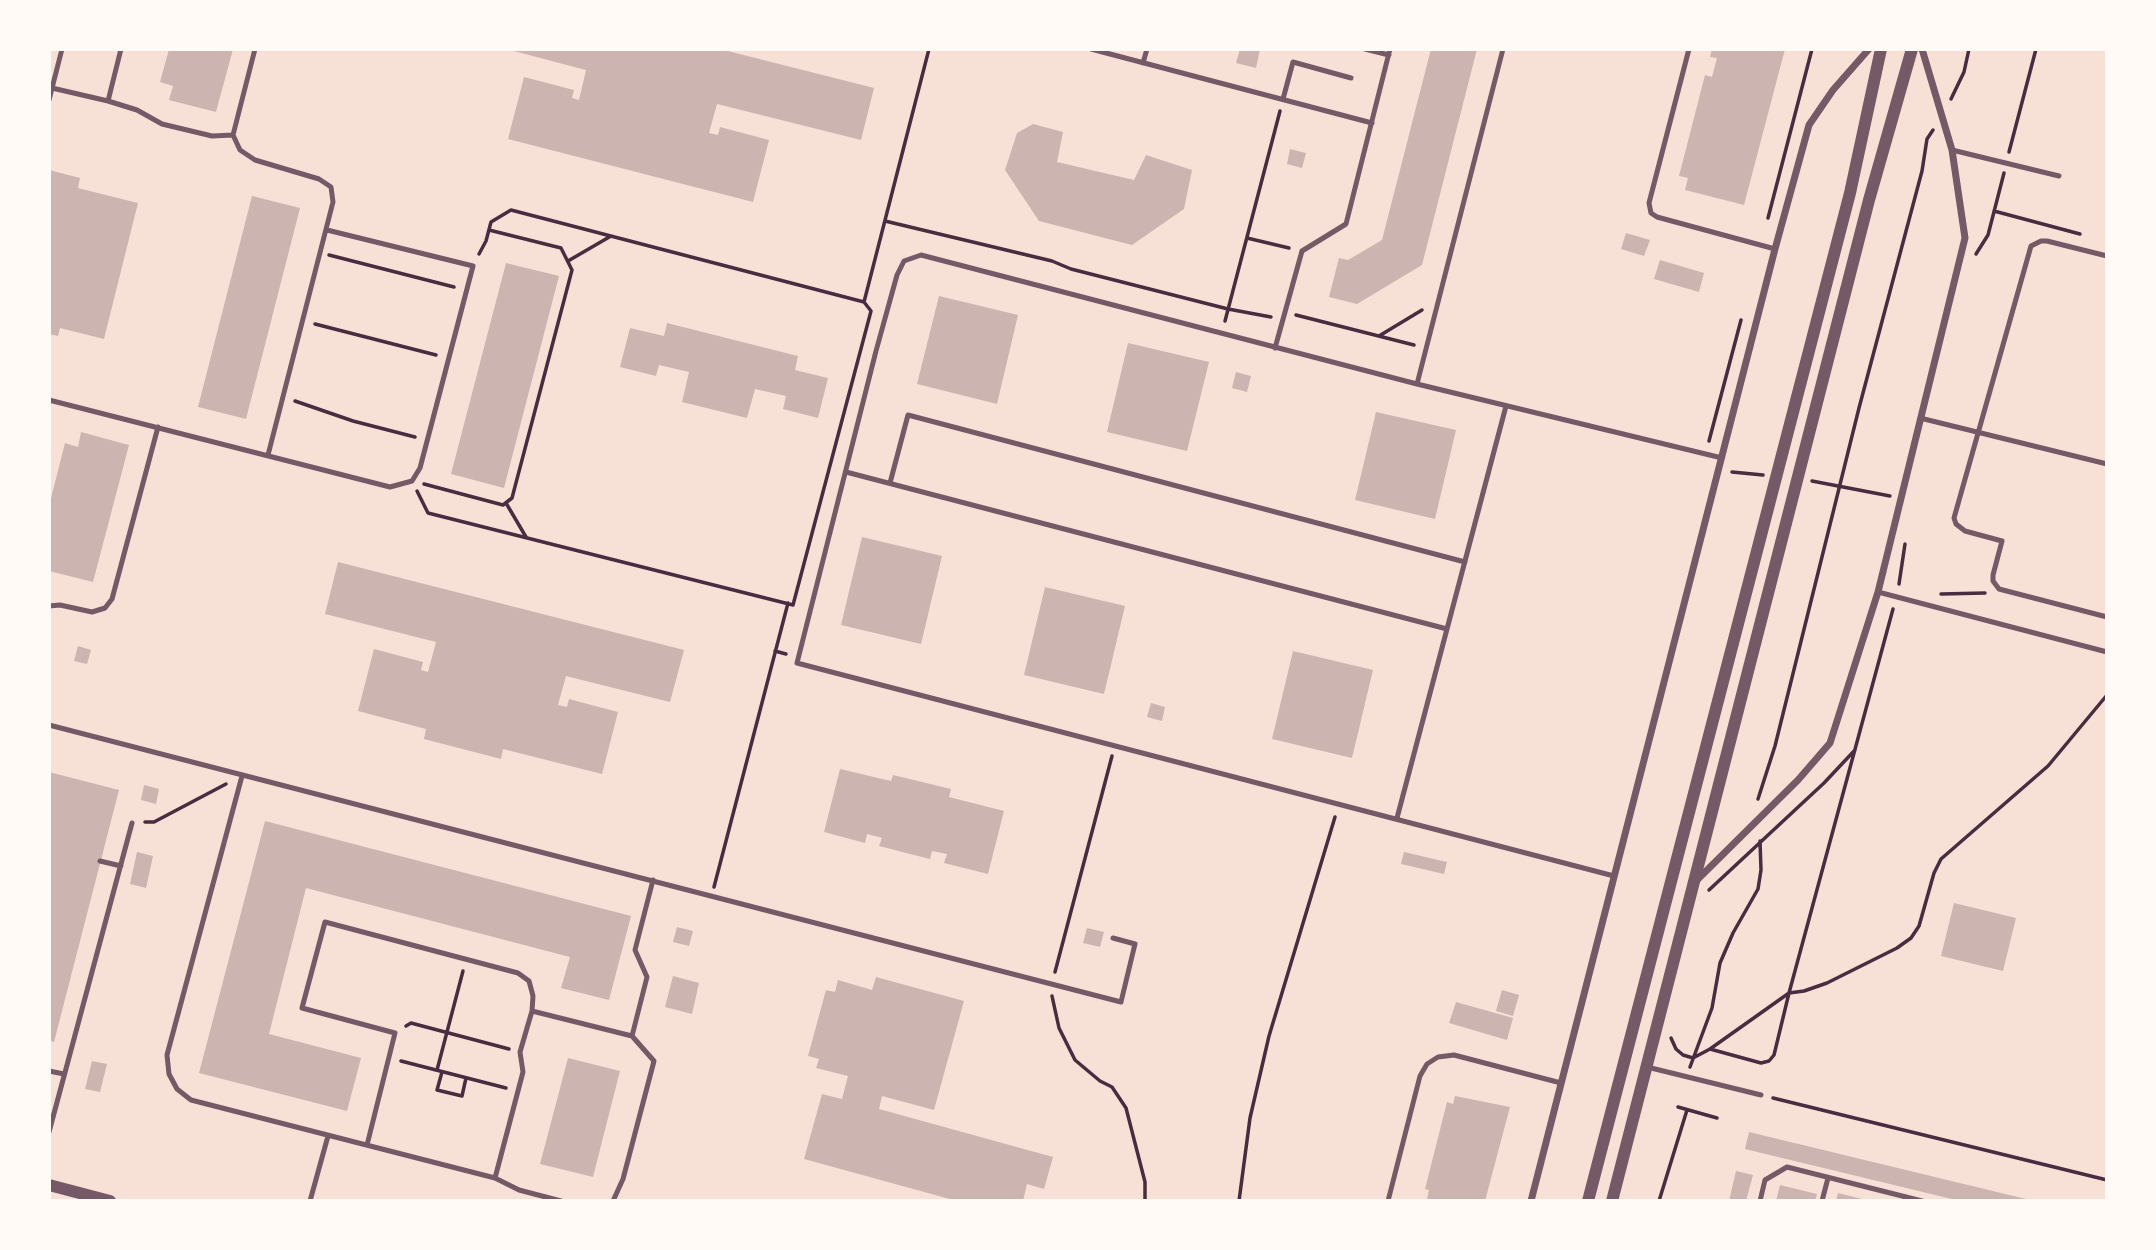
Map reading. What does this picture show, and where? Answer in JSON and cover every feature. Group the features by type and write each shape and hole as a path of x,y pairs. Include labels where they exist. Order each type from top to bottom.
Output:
{"street":[{"path":"1531,1201 1809,125 1833,90 1869,49"},
{"path":"1588,1201 1850,193 1881,49"},
{"path":"1612,1201 1872,187 1912,49"},
{"path":"1695,882 1819,758 1830,743 1878,592 1965,238 1952,150 1922,49"},
{"path":"49,1185 110,1201"}],"lane":[{"path":"49,100 62,49"},
{"path":"108,101 121,49"},
{"path":"255,49 233,135 240,150 255,160 319,179 331,187 333,202 268,455"},
{"path":"1091,49 1372,122"},
{"path":"1143,63 1147,49"},
{"path":"1275,348 1302,251 1346,224 1390,52 1365,49"},
{"path":"1418,384 1503,49"},
{"path":"1689,49 1649,203 1651,213 1657,217 1775,249"},
{"path":"1283,99 1293,62 1352,78"},
{"path":"52,88 137,110 162,124 212,136 233,135"},
{"path":"1952,150 2059,176"},
{"path":"49,400 390,487 412,481 420,468 473,265 327,230"},
{"path":"2107,256 2047,241 2031,246 1954,518 1956,524 1965,531 2002,541 1993,575 1995,586 1999,589 2107,617"},
{"path":"1614,876 797,663 846,472 897,275 904,261 921,255 1275,348 1722,458"},
{"path":"1397,818 1506,405"},
{"path":"890,483 908,415 1465,562"},
{"path":"1920,418 2107,464"},
{"path":"49,606 60,605 92,612 104,608 112,599 158,427"},
{"path":"846,472 1447,629"},
{"path":"1878,592 2107,652"},
{"path":"49,725 1121,1002 1135,944 1112,938"},
{"path":"242,776 167,1055 169,1074 177,1089 191,1100 495,1178 519,1190 561,1201"},
{"path":"49,1132 132,823"},
{"path":"100,861 121,866"},
{"path":"632,1036 647,977 635,950 653,880"},
{"path":"367,1146 395,1033 302,1008 325,922 518,973 529,981 533,996 532,1011 520,1052 523,1072 495,1178"},
{"path":"532,1011 632,1036 654,1061 624,1179 613,1201"},
{"path":"1388,1201 1420,1076 1427,1063 1438,1057 1454,1055 1561,1083"},
{"path":"1647,1066 1761,1095"},
{"path":"49,1071 64,1074"},
{"path":"310,1201 328,1136"},
{"path":"1760,1201 1765,1180 1787,1167 1922,1201"},
{"path":"1822,1201 1828,1178"},
{"path":"1879,1201 1882,1191"}],"path":[{"path":"864,302 929,49"},
{"path":"1671,1034 1676,1049 1693,1058 1712,1009 1717,973 1727,945 1758,889 1761,870 1758,820 1760,790 1773,753 1859,408 1923,171 1927,139 1960,83 1969,49"},
{"path":"1974,256 1988,235 2036,49"},
{"path":"1222,334 1283,99"},
{"path":"412,481 428,513 793,605 871,311 864,302 511,210 491,222 486,241 473,265"},
{"path":"1994,211 2082,235"},
{"path":"885,221 1052,261 1228,309 1273,318"},
{"path":"412,481 503,505 512,498 572,270 561,248 489,230"},
{"path":"568,261 611,236"},
{"path":"1247,238 1302,251"},
{"path":"321,253 466,290"},
{"path":"1379,336 1439,300"},
{"path":"1299,315 1427,348"},
{"path":"303,321 449,358"},
{"path":"283,398 353,421 427,440"},
{"path":"506,503 526,537"},
{"path":"712,896 788,603"},
{"path":"1710,1049 1761,1063 1769,1060 1774,1055 1789,993 1827,983 1897,948 1911,938 1919,926 1934,873 1941,859 2048,766 2107,695"},
{"path":"1115,745 1050,984 1059,1028 1075,1060 1100,1081 1112,1087 1126,1108 1145,1182 1145,1201"},
{"path":"1706,893 1824,783 1854,750"},
{"path":"132,823 153,822 242,776"},
{"path":"1239,1201 1250,1118 1269,1036 1339,803"},
{"path":"466,1078 462,1096 437,1090 447,1033 467,959"},
{"path":"395,1033 411,1023 520,1052"},
{"path":"389,1058 518,1091"},
{"path":"1761,1095 2107,1180"},
{"path":"1678,1107 1717,1118"},
{"path":"1659,1201 1687,1110"}],"building":[{"path":"169,49 233,49 216,112 169,100 173,86 160,82"},
{"path":"506,49 720,49 874,88 861,140 717,104 709,133 718,135 720,127 769,140 753,202 508,139 524,77 574,90 572,98 579,100 586,70"},
{"path":"1240,49 1260,49 1256,68 1236,63"},
{"path":"1431,49 1477,49 1422,265 1357,304 1329,297 1339,258 1348,260 1382,240"},
{"path":"1712,49 1785,49 1744,205 1685,190 1688,178 1679,176 1705,75 1712,77 1717,58 1710,57"},
{"path":"1033,124 1063,132 1057,162 1134,180 1146,155 1192,170 1184,209 1132,245 1039,221 1005,170 1017,133"},
{"path":"1290,149 1306,153 1302,168 1287,164"},
{"path":"49,170 80,178 78,188 138,203 104,339 60,328 58,336 49,334"},
{"path":"252,196 300,208 246,419 198,407"},
{"path":"1626,233 1650,240 1644,256 1621,249"},
{"path":"1660,260 1704,273 1699,292 1654,279"},
{"path":"506,263 559,276 504,488 451,474"},
{"path":"939,296 1018,315 997,404 917,384"},
{"path":"667,323 798,356 795,370 828,378 818,418 783,409 786,396 755,389 747,418 682,402 689,372 659,365 656,376 620,367 630,328 664,336"},
{"path":"1128,343 1209,362 1187,451 1107,432"},
{"path":"1236,372 1251,376 1247,392 1232,388"},
{"path":"1376,412 1456,430 1435,519 1355,500"},
{"path":"81,432 129,445 93,582 49,571 49,506 65,443 78,447"},
{"path":"862,537 942,556 921,644 841,625"},
{"path":"338,562 684,650 670,702 566,676 558,705 567,707 569,699 618,712 602,774 503,749 501,759 424,739 426,729 358,711 374,649 423,662 421,670 428,672 436,642 325,614"},
{"path":"1045,587 1125,606 1104,694 1024,675"},
{"path":"78,646 91,650 87,664 74,661"},
{"path":"1293,651 1373,670 1352,758 1272,739"},
{"path":"1151,703 1165,707 1162,721 1147,717"},
{"path":"840,769 891,781 893,775 951,789 949,797 1004,811 988,874 944,863 947,854 932,851 930,859 879,846 882,838 867,834 865,843 824,832"},
{"path":"49,772 119,790 54,1042 49,1040"},
{"path":"144,785 159,789 156,804 141,800"},
{"path":"265,821 631,916 609,1000 561,988 570,957 306,888 269,1034 361,1058 347,1111 199,1073"},
{"path":"137,852 153,856 146,888 130,884"},
{"path":"1404,852 1447,862 1444,874 1401,864"},
{"path":"1954,903 2016,918 2003,971 1941,956"},
{"path":"677,927 693,931 689,946 673,942"},
{"path":"1087,928 1104,932 1100,947 1083,943"},
{"path":"673,976 699,983 692,1014 665,1007"},
{"path":"876,977 964,1001 934,1110 882,1096 879,1109 1053,1157 1044,1189 1027,1184 1023,1201 957,1201 804,1159 822,1094 842,1099 848,1076 816,1068 819,1059 808,1056 826,990 835,992 838,980 872,990"},
{"path":"1502,990 1519,995 1513,1016 1496,1011"},
{"path":"1456,1002 1513,1018 1507,1040 1449,1023"},
{"path":"568,1058 620,1071 593,1177 540,1164"},
{"path":"92,1061 107,1064 100,1092 85,1089"},
{"path":"1455,1096 1510,1107 1485,1201 1427,1199 1429,1190 1425,1189 1447,1102 1453,1104"},
{"path":"1749,1132 2030,1200 1960,1201 1745,1149"},
{"path":"1736,1171 1753,1175 1746,1201 1729,1201"},
{"path":"1780,1185 1817,1194 1815,1201 1776,1201"},
{"path":"1838,1193 1866,1200 1836,1201"}]}
